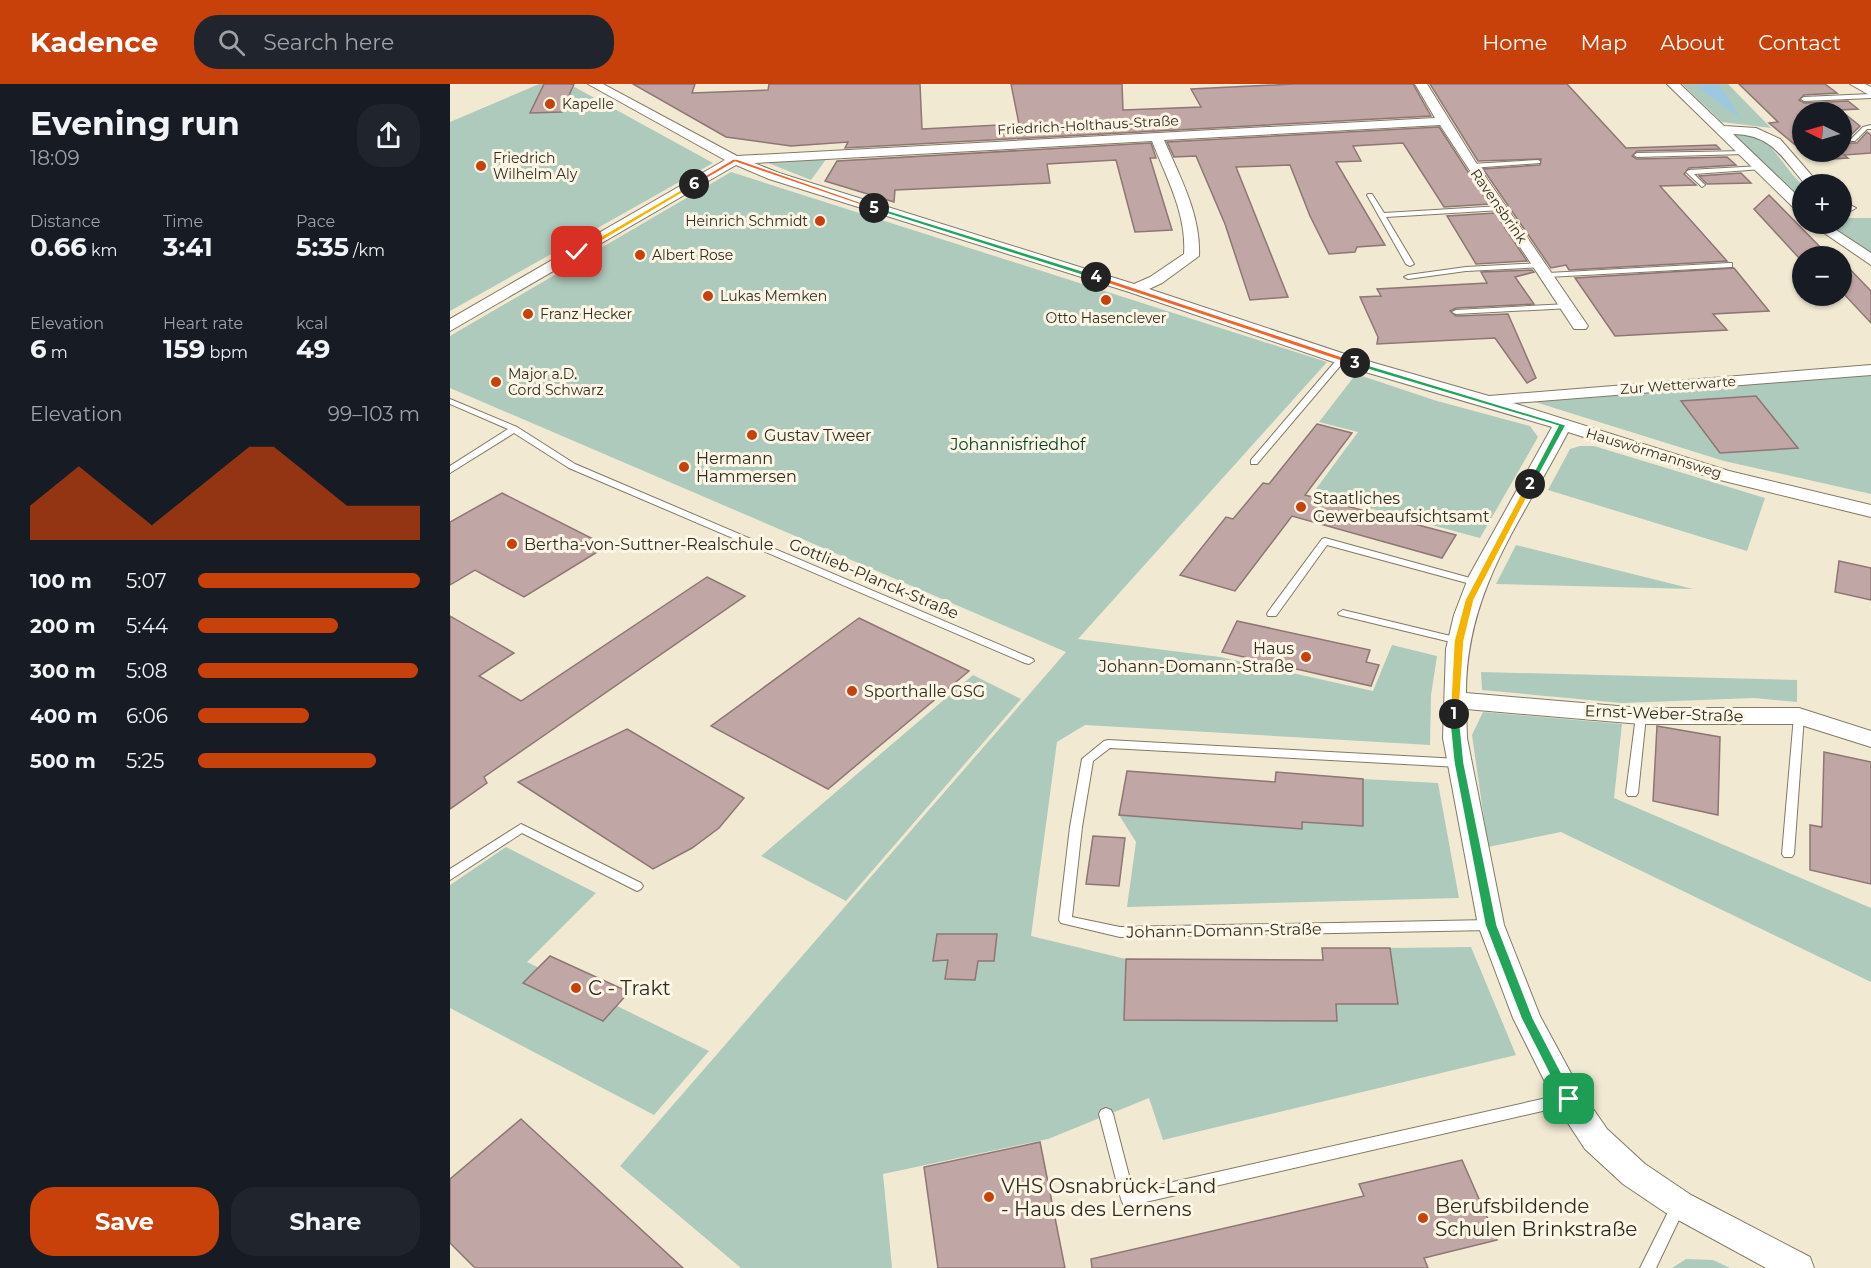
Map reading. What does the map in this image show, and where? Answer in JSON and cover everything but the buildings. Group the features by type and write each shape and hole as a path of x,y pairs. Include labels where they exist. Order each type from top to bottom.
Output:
{"street":[{"name":"Hauswörmannsweg","path":"594,84 735,160 810,187 1136,290 1342,359 1485,400 1723,475 1871,511"},
{"name":"Ravensbrink","path":"1421,84 1471,166 1545,270 1580,326"},
{"path":"1673,84 1792,198"},
{"path":"1861,84 1871,94"},
{"name":"Friedrich-Holthaus-Straße","path":"735,160 1444,121"},
{"path":"1721,130 1749,129 1776,140 1804,174"},
{"path":"1136,290 1156,280 1191,256 1194,244 1179,193 1156,136"},
{"path":"450,326 735,160"},
{"path":"1833,234 1871,260"},
{"name":"Zur Wetterwarte","path":"1485,400 1871,370"},
{"path":"1562,425 1469,600 1459,641 1454,700 1459,763 1491,925 1527,1018 1569,1099 1596,1139 1634,1174 1680,1205 1798,1268"},
{"name":"Ernst-Weber-Straße","path":"1454,700 1641,716 1799,716 1871,739"}],"lane":[{"path":"1803,99 1871,94"},
{"path":"1853,140 1865,128 1871,127"},
{"path":"1637,155 1745,152"},
{"path":"1471,166 1538,162"},
{"path":"1702,185 1689,172 1761,168"},
{"path":"1370,195 1410,264"},
{"path":"1382,215 1501,208"},
{"path":"1408,277 1466,269 1545,270 1729,265"},
{"path":"1456,312 1568,306"},
{"path":"1254,462 1342,359"},
{"name":"Gottlieb-Planck-Straße","path":"450,401 514,429 572,466 1029,661"},
{"path":"450,470 514,429"},
{"path":"1272,614 1325,541 1478,583"},
{"path":"1343,614 1459,641"},
{"path":"1632,793 1641,716"},
{"path":"1788,854 1799,716"},
{"name":"Johann-Domann-Straße","path":"1459,763 1108,744 1088,759 1076,827 1065,920 1120,932 1491,925"},
{"path":"450,875 521,828 637,886"},
{"path":"1106,1114 1128,1199 1569,1099"},
{"path":"1648,1268 1680,1205"}],"green space":[{"path":"539,84 569,84 713,163 450,311 450,122"},
{"path":"1682,84 1728,84 1771,128 1722,122"},
{"path":"1737,132 1749,133 1767,143 1793,174 1792,192 1734,136"},
{"path":"827,158 811,180 763,161"},
{"name":"Johannisfriedhof","path":"731,172 1327,362 1078,639 1220,657 1373,691 1392,645 1437,656 1431,695 1430,745 1085,725 1057,742 1031,936 1126,959 1125,1020 1336,1021 1336,1004 1398,1004 1390,948 1471,947 1516,1055 1163,1140 1149,1098 1048,1139 883,1174 892,1268 741,1268 620,1166 1066,652 450,388 450,336"},
{"path":"1852,218 1871,218 1871,255 1839,234 1852,234"},
{"path":"1356,374 1437,401 1530,426 1538,437 1480,538 1313,493 1358,432 1319,422"},
{"path":"1871,375 1871,494 1724,461 1535,402"},
{"path":"1594,446 1765,498 1747,551 1548,490 1570,449"},
{"path":"1516,545 1693,589 1496,584"},
{"path":"1481,672 1797,680 1797,702 1754,698 1622,703 1482,690"},
{"path":"973,675 1021,699 846,901 761,856"},
{"path":"1483,712 1622,724 1614,798 1871,908 1871,982 1561,832 1488,847 1472,735"},
{"path":"1363,779 1438,783 1459,898 1127,907 1136,842 1119,815 1302,829 1302,822 1363,826"},
{"path":"506,847 596,893 527,962 709,1051 654,1115 450,1008 450,885"},
{"path":"1686,1259 1713,1260 1730,1268 1672,1268"}],"water":[{"path":"1694,84 1719,84 1741,119"}],"place":[{"name":"Kapelle","path":"550,104"},
{"name":"Friedrich Wilhelm Aly","path":"481,166"},
{"name":"Heinrich Schmidt","path":"820,221"},
{"name":"Albert Rose","path":"640,255"},
{"name":"Lukas Memken","path":"708,296"},
{"name":"Otto Hasenclever","path":"1106,300"},
{"name":"Franz Hecker","path":"528,314"},
{"name":"Major a.D. Cord Schwarz","path":"496,382"},
{"name":"Gustav Tweer","path":"752,435"},
{"name":"Hermann Hammersen","path":"684,467"},
{"name":"Staatliches Gewerbeaufsichtsamt","path":"1301,507"},
{"name":"Bertha-von-Suttner-Realschule","path":"512,544"},
{"name":"Haus Johann-Domann-Straße","path":"1306,657"},
{"name":"Sporthalle GSG","path":"852,691"},
{"name":"C - Trakt","path":"576,988"},
{"name":"VHS Osnabrück-Land - Haus des Lernens","path":"989,1197"},
{"name":"Berufsbildende Schulen Brinkstraße","path":"1423,1218"}],"route":[{"path":"577,252 735,160 774,176 1136,290 1351,362 1485,400 1562,425 1469,600 1459,641 1454,707 1459,763 1491,925 1527,1018 1569,1099"}]}
